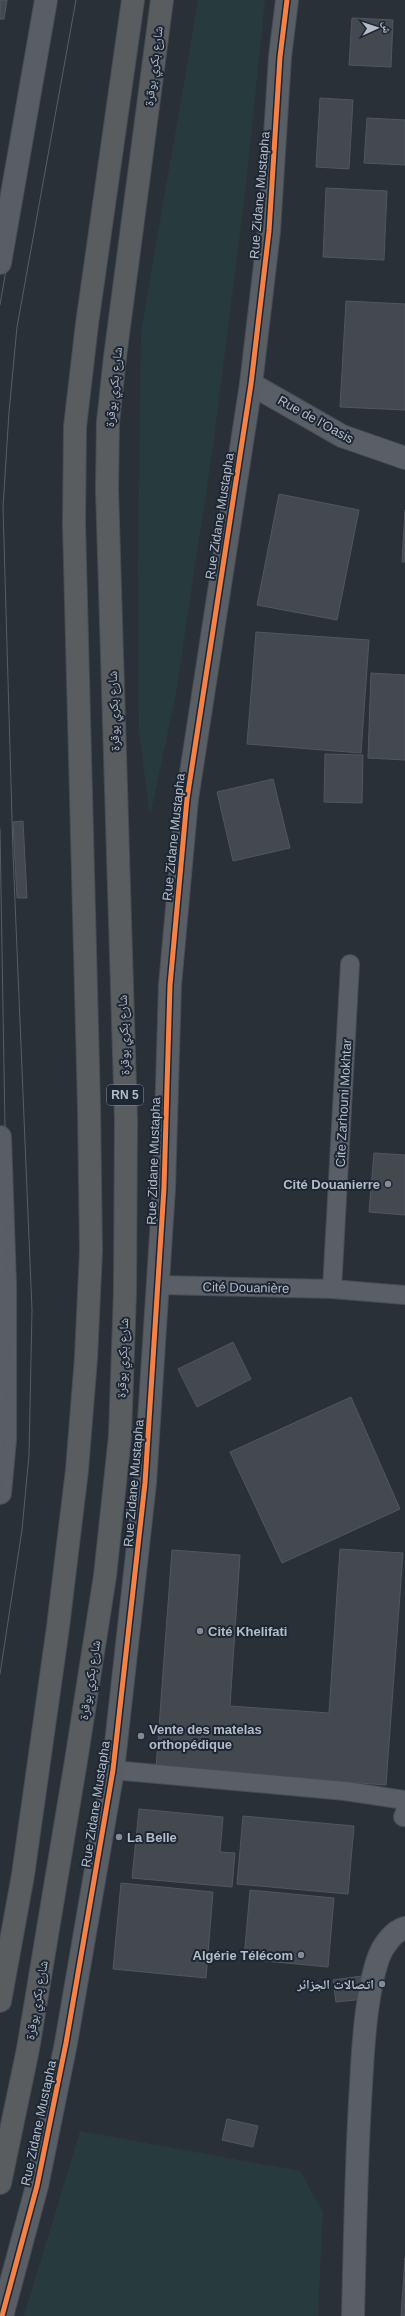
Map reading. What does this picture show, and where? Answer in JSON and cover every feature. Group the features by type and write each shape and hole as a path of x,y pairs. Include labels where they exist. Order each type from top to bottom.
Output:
{"highway":[{"name":"RN 5","path":"0,2001 23,1875 57,1635 77,1470 86,1358 91,1251 74,524 76,427 87,324 133,0"},
{"name":"شارع بكري بوقرة","path":"0,2183 28,2048 80,1738 105,1576 120,1436 125,1292 126,1120 107,489 108,422 115,357 162,0"}],"street":[{"path":"0,263 46,0"},
{"name":"Rue Zidane Mustapha","path":"2,2316 37,2186 65,2050 113,1770 145,1484 159,1285 170,985 187,799 251,384 270,231 280,57 287,0"},
{"name":"Rue de l'Oasis","path":"251,384 342,436 405,458"},
{"path":"0,1137 5,1284 5,1440 0,1493"},
{"path":"353,2316 357,2141 362,2061 369,2002 378,1958 390,1938 405,1928"}],"lane":[{"name":"Cite Zarhouni Mokhtar","path":"332,1289 350,964"},
{"name":"Cité Douanière","path":"159,1285 332,1289"},
{"path":"332,1289 405,1295"},
{"path":"113,1770 345,1791 404,1809"}],"green space":[{"path":"198,0 265,0 246,185 212,454 175,699 150,816 139,733 138,566 141,332"},
{"path":"80,2131 300,2171 323,2212 318,2316 24,2316"}],"building":[{"path":"0,0 7,0 4,19 0,19"},
{"path":"352,18 393,20 391,67 349,65"},
{"path":"320,98 353,100 349,169 316,167"},
{"path":"367,118 405,120 405,165 364,163"},
{"path":"326,188 387,191 384,260 323,257"},
{"path":"346,301 405,304 405,410 340,407"},
{"path":"279,494 359,510 337,620 257,605"},
{"path":"405,510 405,562 402,562"},
{"path":"256,632 369,640 361,753 247,744"},
{"path":"371,673 405,675 405,760 368,758"},
{"path":"325,754 363,755 362,803 324,802"},
{"path":"273,779 290,848 233,861 217,792"},
{"path":"23,821 27,898 17,898 13,822"},
{"name":"Cité Douanierre","path":"374,1153 405,1155 405,1215 369,1212"},
{"path":"233,1342 251,1379 197,1407 178,1369"},
{"path":"351,1397 400,1509 282,1563 230,1452"},
{"name":"Cité Khelifati","path":"340,1549 403,1553 386,1785 156,1768 172,1550 240,1555 230,1706 329,1713"},
{"path":"139,1809 223,1817 220,1852 235,1853 232,1887 132,1878"},
{"path":"243,1816 354,1826 348,1894 237,1884"},
{"path":"121,1883 213,1892 206,1978 113,1969"},
{"path":"250,1890 334,1898 328,1967 244,1959"},
{"path":"362,1976 364,1999 336,2002 333,1980"},
{"path":"227,2119 258,2126 253,2147 222,2140"},
{"path":"405,2258 405,2316 401,2316"}],"tram line":[{"path":"0,305 52,0"},
{"path":"0,1674 22,1530 29,1455 32,1310 13,853 3,507 9,412 17,327 76,0"},
{"path":"0,829 9,1366 0,1501"}],"cycle path":[{"path":"2,2316 37,2186 66,2043 113,1770 145,1483 164,1188 170,985 187,799 251,384 269,231 280,57 287,0"}],"place":[{"name":"Cité Douanierre","path":"388,1184"},
{"name":"Cité Khelifati","path":"200,1631"},
{"name":"Vente des matelas orthopédique","path":"141,1736"},
{"name":"La Belle","path":"119,1837"},
{"name":"Algérie Télécom","path":"301,1955"},
{"name":"اتصالات الجزائر","path":"382,1984"}]}
